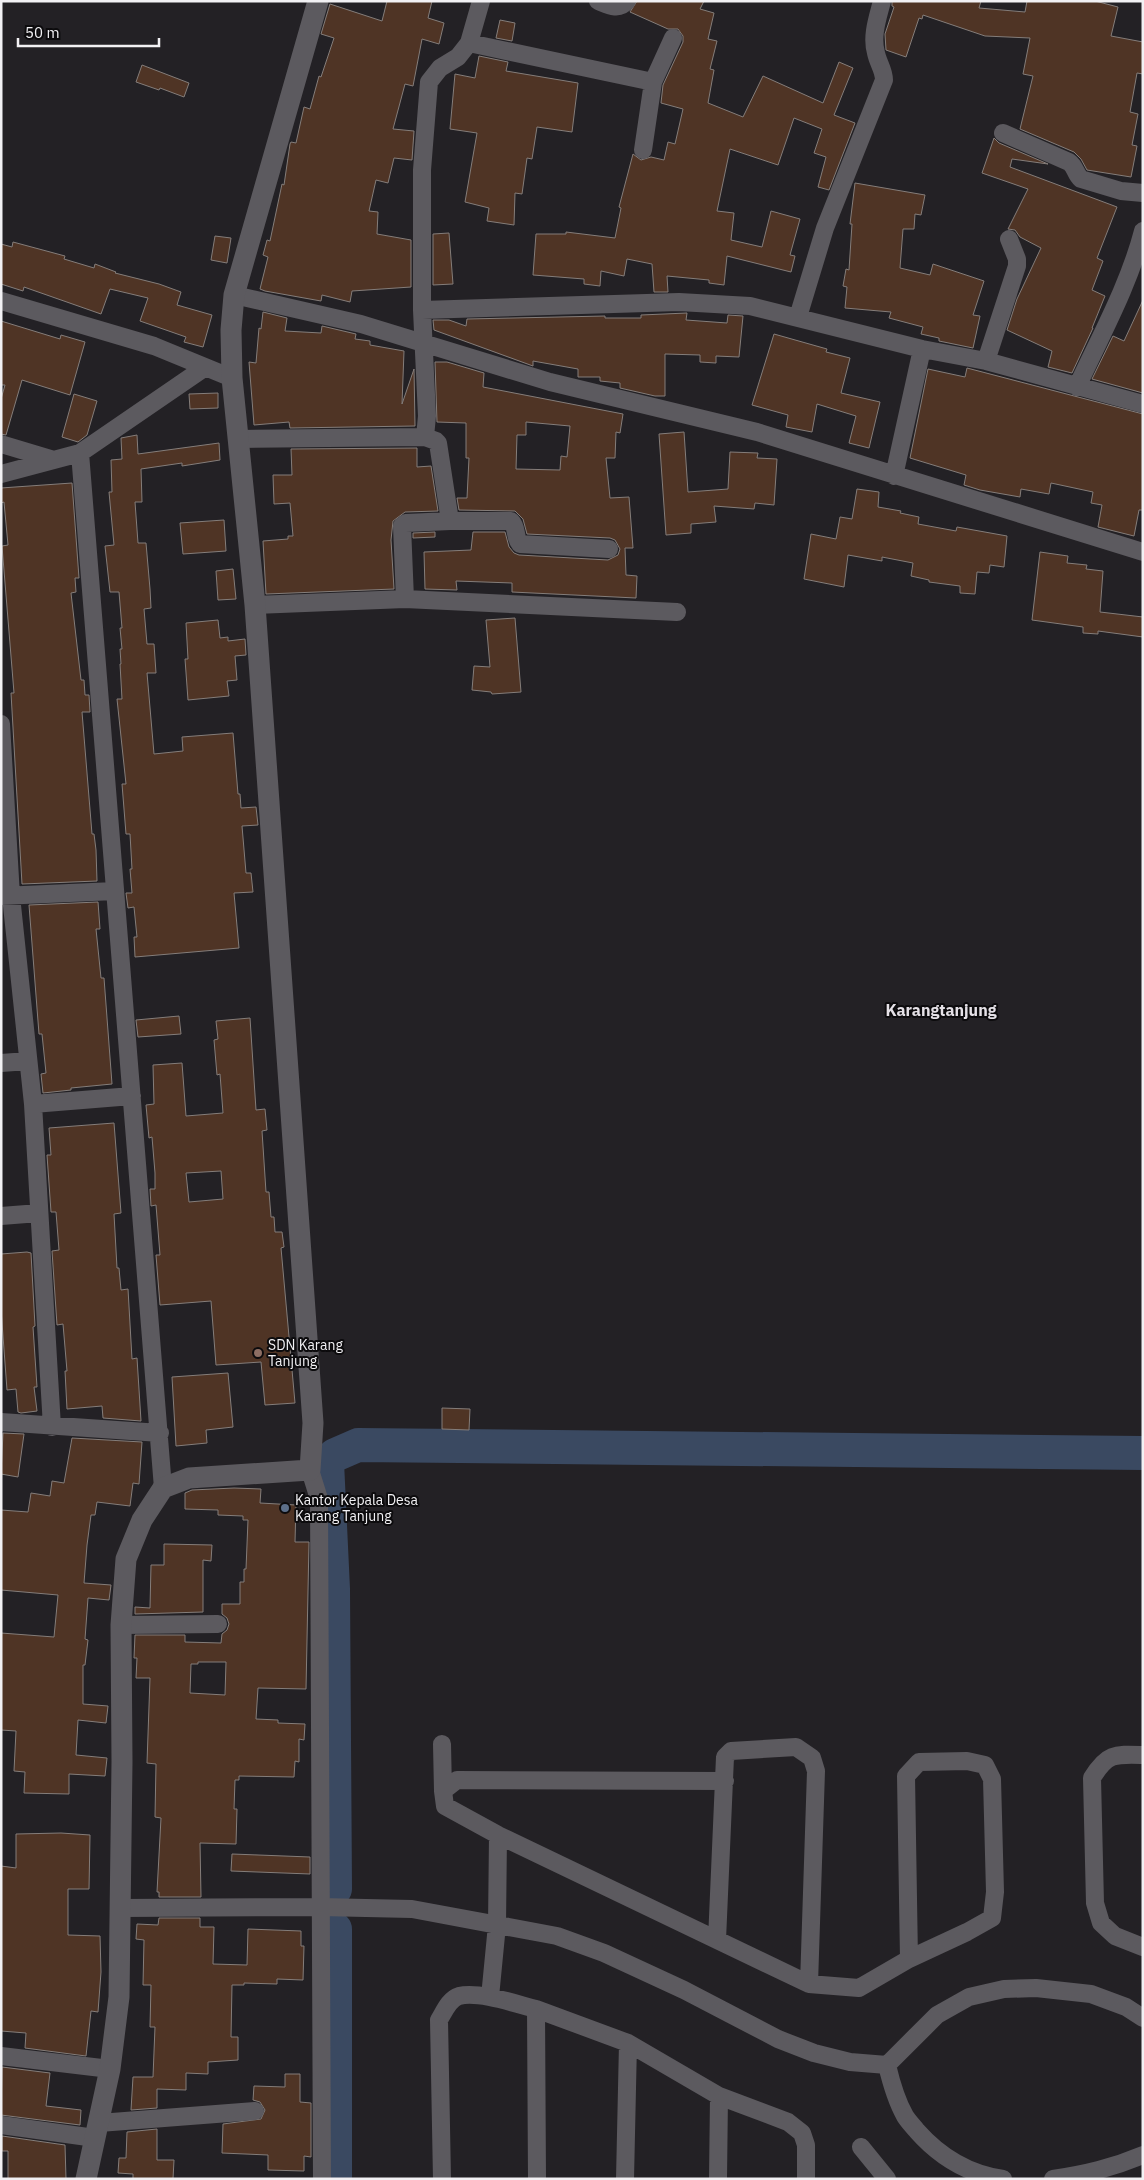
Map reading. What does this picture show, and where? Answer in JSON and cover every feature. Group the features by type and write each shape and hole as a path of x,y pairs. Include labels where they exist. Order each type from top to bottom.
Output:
{"street":[{"path":"318,1 234,295 231,330 232,378 255,605 313,1423 310,1470 319,1499 322,2179"},
{"path":"426,437 427,416 422,310 422,170 429,82 440,68 458,57 469,42 481,1"},
{"path":"598,1 613,7 624,5 628,1"},
{"path":"798,317 825,228 884,80 884,74 875,53 876,24 882,1"},
{"path":"643,150 653,82 673,38"},
{"path":"469,42 653,82"},
{"path":"1003,133 1069,162 1075,167 1077,176 1081,179 1121,191 1143,193"},
{"path":"1077,387 1140,251 1143,231"},
{"path":"986,361 1017,266 1017,259 1009,239"},
{"path":"234,295 361,324 550,382 756,432 1143,552"},
{"path":"1,301 154,346 232,378"},
{"path":"422,310 678,302 750,306 922,349 986,361 1143,404"},
{"path":"894,476 922,349"},
{"path":"1,474 51,459 80,453 204,368"},
{"path":"239,439 426,437 436,440 439,446 450,521"},
{"path":"1,444 51,459"},
{"path":"80,453 163,1488"},
{"path":"405,599 402,526 406,523 511,521 515,524 517,540 520,544 608,549"},
{"path":"255,605 405,599 677,612"},
{"path":"1,724 6,896 33,1104 52,1427"},
{"path":"6,896 115,890"},
{"path":"1,1063 28,1061"},
{"path":"33,1104 132,1096"},
{"path":"1,1216 39,1213"},
{"path":"1,1422 160,1433"},
{"path":"86,2179 110,2068 118,1998 122,1762 121,1625 126,1559 142,1520 163,1488 188,1478 310,1470"},
{"path":"121,1625 218,1624"},
{"path":"442,1744 445,1806 498,1834 809,1984 859,1988 909,1959 992,1918 995,1892 992,1779 985,1765 967,1761 919,1762 906,1776 909,1959"},
{"path":"717,1940 726,1757 731,1750 796,1747 812,1758 816,1771 809,1984"},
{"path":"1143,1755 1118,1754 1101,1763 1092,1778 1094,1904 1101,1923 1115,1936 1143,1947"},
{"path":"443,1791 456,1780 724,1781"},
{"path":"490,1997 497,1925 498,1834"},
{"path":"120,1908 320,1907 412,1909 557,1936 604,1953 684,1990 778,2039 814,2053 850,2062 887,2065 937,2015 969,1997 1004,1989 1036,1988 1091,1994 1126,2007 1143,2018"},
{"path":"442,2179 439,2020 448,2003 458,1996 490,1997 536,2009 628,2043 719,2096 788,2122 802,2133 806,2145 806,2179"},
{"path":"536,2009 537,2179"},
{"path":"625,2179 628,2043"},
{"path":"1,2056 110,2068"},
{"path":"887,2065 892,2086 905,2117 927,2142 956,2165 986,2176 1003,2179"},
{"path":"718,2179 719,2096"},
{"path":"1,2125 97,2130 255,2111"},
{"path":"861,2147 888,2179"},
{"path":"1053,2179 1089,2174 1115,2166 1143,2154"}],"building":[{"path":"387,1 432,1 428,18 444,23 439,44 422,39 413,86 405,84 393,129 414,131 412,160 394,158 388,183 376,180 369,211 378,212 377,234 411,240 411,287 352,291 350,302 322,295 321,301 260,289 268,257 263,255 267,240 270,241 282,184 284,185 290,144 291,142 296,143 304,107 310,109 319,76 321,77 334,38 321,34 330,4 382,21"},
{"path":"637,1 704,1 700,9 714,13 708,39 717,41 710,69 714,70 708,103 743,117 763,76 823,103 839,62 853,68 834,115 855,123 829,190 818,187 826,157 814,153 822,129 794,118 778,165 730,149 717,211 734,213 731,240 762,247 771,211 800,219 790,255 795,256 791,272 727,256 724,285 709,283 709,280 667,276 668,292 654,292 652,264 627,259 624,276 601,271 600,286 584,284 584,279 533,275 536,234 566,234 566,232 615,238 621,208 619,207 633,154 641,160 651,157 664,160 668,142 675,144 683,109 661,103 663,85 683,42 683,36 678,29 668,29 630,12"},
{"path":"892,1 981,1 979,8 1025,12 1027,1 1095,1 1118,7 1111,36 1143,42 1143,74 1137,73 1130,112 1138,114 1132,145 1137,146 1131,177 1087,170 1081,159 1074,152 1020,129 1033,76 1023,74 1030,38 985,36 923,15 922,19 919,18 906,57 886,50 885,34 894,7 892,6"},
{"path":"500,20 515,23 512,41 496,38"},
{"path":"479,56 508,62 506,71 578,83 572,132 537,127 532,159 527,158 522,194 515,193 514,225 487,221 489,208 465,202 477,133 450,129 455,74 475,78"},
{"path":"142,65 189,83 184,97 136,82"},
{"path":"994,138 999,143 1048,164 1012,159 1010,167 1117,207 1097,258 1103,261 1092,290 1105,296 1093,328 1072,373 1048,367 1052,351 1007,330 1017,299 1041,248 1020,237 1015,230 1008,229 1028,189 982,173"},
{"path":"855,183 925,195 921,215 915,214 914,229 903,229 900,268 930,275 933,264 984,281 973,315 980,316 973,348 939,341 939,338 921,334 923,327 889,318 891,312 845,308 847,287 843,286 846,269 849,270 852,224 850,224"},
{"path":"449,233 453,284 433,285 433,234"},
{"path":"215,236 231,238 227,263 211,260"},
{"path":"13,242 65,256 64,259 94,268 95,264 115,273 159,284 181,292 177,305 212,315 203,347 184,342 186,337 140,321 148,298 110,289 101,314 24,287 23,291 1,284 1,244 12,247"},
{"path":"1143,300 1143,393 1092,379 1113,336 1124,341"},
{"path":"263,312 287,318 285,331 321,333 322,326 356,334 355,339 370,341 370,345 404,351 402,404 414,369 415,426 290,428 289,422 254,425 249,362 256,363 259,328 261,329"},
{"path":"687,313 686,320 727,323 728,315 743,316 739,357 716,356 716,363 700,362 700,355 665,354 665,396 655,396 620,388 620,383 600,381 600,377 578,377 578,369 533,361 533,366 434,330 433,320 449,320 466,326 467,319 605,316 605,318 641,318 641,315"},
{"path":"1,321 60,339 61,335 85,342 70,395 22,380 6,435 1,434 1,399 5,385 1,385"},
{"path":"774,334 827,349 826,352 850,358 841,393 880,402 869,448 849,443 856,416 817,404 812,432 786,427 788,415 752,405"},
{"path":"435,362 447,362 484,373 483,387 623,414 620,433 616,432 615,458 606,458 610,498 629,497 633,548 625,548 626,575 637,576 636,598 512,592 512,583 456,581 457,590 425,589 424,552 471,550 473,532 505,532 509,547 514,553 519,555 608,560 618,555 620,549 615,540 610,538 527,534 523,519 515,511 459,510 457,498 467,498 469,458 466,458 466,423 437,422","holes":["526,422 570,426 567,457 561,456 560,470 516,469 517,435 526,435"]},
{"path":"967,368 1143,414 1143,510 1139,510 1134,536 1098,527 1102,505 1091,503 1093,492 1051,483 1049,494 1021,489 1020,497 980,490 964,485 966,475 910,458 928,369 965,377"},
{"path":"218,393 218,408 190,409 189,394"},
{"path":"74,394 97,401 87,435 78,442 62,437"},
{"path":"684,432 688,492 728,489 730,452 758,453 757,458 777,459 774,505 755,503 754,509 714,506 716,522 691,524 691,533 666,535 659,434"},
{"path":"137,435 138,454 219,443 220,460 182,466 182,463 141,469 142,502 135,502 138,543 146,543 150,589 151,608 144,609 147,644 154,644 156,673 147,673 154,754 183,751 182,737 233,733 241,808 256,807 258,825 242,826 246,873 251,873 253,892 234,893 239,948 135,957 134,937 137,937 134,907 128,908 126,893 132,893 130,869 132,869 130,834 126,834 122,784 126,784 117,699 122,699 120,628 122,628 119,592 110,592 105,546 114,545 109,492 112,492 111,460 122,459 121,438"},
{"path":"417,448 417,467 431,466 438,511 405,512 393,521 391,540 394,589 266,594 263,541 288,539 288,536 293,536 290,503 274,504 273,475 292,475 291,449"},
{"path":"72,483 79,578 75,578 76,592 71,593 81,680 84,680 85,695 89,695 90,712 82,712 92,834 94,834 96,850 97,881 22,884 11,693 14,693 2,546 8,545 4,502 1,503 1,488"},
{"path":"857,489 879,492 878,507 901,511 900,513 919,517 918,524 956,531 957,527 1007,536 1004,567 990,565 989,573 977,572 975,594 960,593 960,586 929,582 929,580 911,576 913,563 882,557 882,561 848,555 844,587 804,579 811,534 836,539 840,517 852,519"},
{"path":"224,520 226,551 183,554 180,523"},
{"path":"435,532 435,537 413,538 413,533"},
{"path":"1040,552 1068,556 1067,563 1087,565 1086,569 1103,571 1100,612 1143,617 1143,637 1098,631 1098,634 1083,633 1083,627 1032,620"},
{"path":"233,569 236,599 218,600 216,571"},
{"path":"515,618 521,692 492,694 491,692 472,690 474,666 490,667 486,620"},
{"path":"218,620 220,638 228,637 228,641 245,639 246,655 235,656 237,680 227,681 229,696 188,700 185,659 188,659 186,623"},
{"path":"98,902 100,929 96,929 101,978 104,978 112,1084 43,1093 41,1074 46,1073 42,1034 39,1034 29,905"},
{"path":"179,1016 181,1034 138,1037 136,1020"},
{"path":"250,1018 256,1110 265,1109 267,1130 262,1131 266,1192 269,1192 271,1217 274,1217 275,1232 282,1232 284,1247 281,1248 295,1403 265,1405 261,1362 216,1365 211,1301 160,1305 156,1255 160,1255 156,1205 151,1206 150,1189 155,1189 155,1173 152,1137 149,1138 146,1105 154,1104 153,1065 182,1063 186,1116 223,1113 220,1074 217,1075 214,1040 218,1039 216,1021","holes":["221,1171 223,1199 189,1202 186,1173"]},
{"path":"114,1123 121,1213 114,1214 117,1268 119,1268 121,1290 128,1289 132,1359 137,1358 141,1421 103,1418 102,1406 67,1409 65,1371 67,1371 63,1324 57,1325 52,1251 59,1250 56,1212 51,1212 47,1155 51,1155 49,1128"},
{"path":"31,1253 37,1387 34,1387 37,1411 21,1413 18,1412 16,1389 7,1390 1,1309 1,1254"},
{"path":"228,1373 233,1427 206,1430 207,1443 176,1446 172,1377"},
{"path":"442,1408 470,1409 469,1430 442,1429"},
{"path":"3,1433 24,1434 18,1477 1,1474"},
{"path":"72,1438 142,1442 139,1484 133,1483 130,1506 97,1502 95,1515 91,1515 87,1545 84,1583 111,1585 109,1600 88,1598 85,1639 88,1640 85,1665 83,1665 83,1704 108,1706 106,1723 78,1720 76,1755 107,1758 105,1776 69,1774 69,1794 24,1793 25,1772 14,1771 16,1731 1,1730 1,1633 54,1637 58,1595 1,1590 1,1510 28,1512 31,1493 50,1496 52,1481 64,1483"},
{"path":"261,1489 260,1503 296,1505 295,1542 309,1542 306,1689 258,1688 256,1719 278,1720 278,1723 305,1724 304,1740 299,1739 299,1762 295,1761 294,1777 239,1776 239,1780 235,1780 234,1809 237,1809 236,1844 200,1843 201,1897 159,1897 159,1892 157,1892 161,1818 155,1817 156,1764 147,1763 150,1678 136,1678 137,1658 134,1658 135,1635 185,1635 185,1642 221,1643 222,1634 227,1630 229,1624 227,1618 222,1614 222,1604 240,1604 240,1582 244,1582 244,1569 246,1569 248,1520 243,1520 243,1516 218,1515 218,1510 185,1509 185,1493 192,1490","holes":["198,1662 226,1662 225,1695 190,1693 191,1664 198,1664"]},
{"path":"164,1544 212,1545 211,1561 203,1560 203,1612 135,1614 135,1607 150,1608 151,1565 164,1565"},
{"path":"61,1833 90,1835 89,1889 68,1889 68,1935 100,1936 101,1972 98,2012 91,2011 86,2056 25,2048 26,2033 1,2031 1,1866 16,1868 16,1834"},
{"path":"232,1854 310,1857 310,1874 231,1871"},
{"path":"159,1918 200,1918 200,1927 214,1927 213,1964 247,1965 248,1929 301,1931 301,1946 304,1946 303,1980 277,1979 277,1984 244,1983 244,1985 232,1985 231,2037 238,2037 238,2060 208,2062 208,2074 186,2073 186,2090 157,2089 157,2108 131,2110 133,2077 153,2077 155,2027 150,2027 151,1985 143,1985 144,1940 136,1939 137,1924 158,1925"},
{"path":"2,2067 50,2073 46,2106 81,2110 80,2125 1,2115"},
{"path":"285,2074 300,2074 300,2102 311,2103 311,2157 304,2156 304,2171 268,2170 268,2155 222,2153 223,2124 261,2119 265,2110 260,2102 253,2100 254,2086 285,2087"},
{"path":"157,2129 157,2160 174,2160 173,2179 133,2179 133,2174 118,2173 119,2158 126,2158 127,2132"},
{"path":"2,2136 65,2145 66,2179 8,2179 8,2151 2,2151"}],"waterway":[{"path":"335,1889 333,1589 327,1462 335,1455 358,1445 1143,1453"},
{"path":"335,1929 335,2179"}],"place":[{"name":"SDN Karang Tanjung","path":"258,1353"},
{"name":"Kantor Kepala Desa Karang Tanjung","path":"285,1508"}],"district":[{"name":"Karangtanjung","path":"941,1010"}]}
